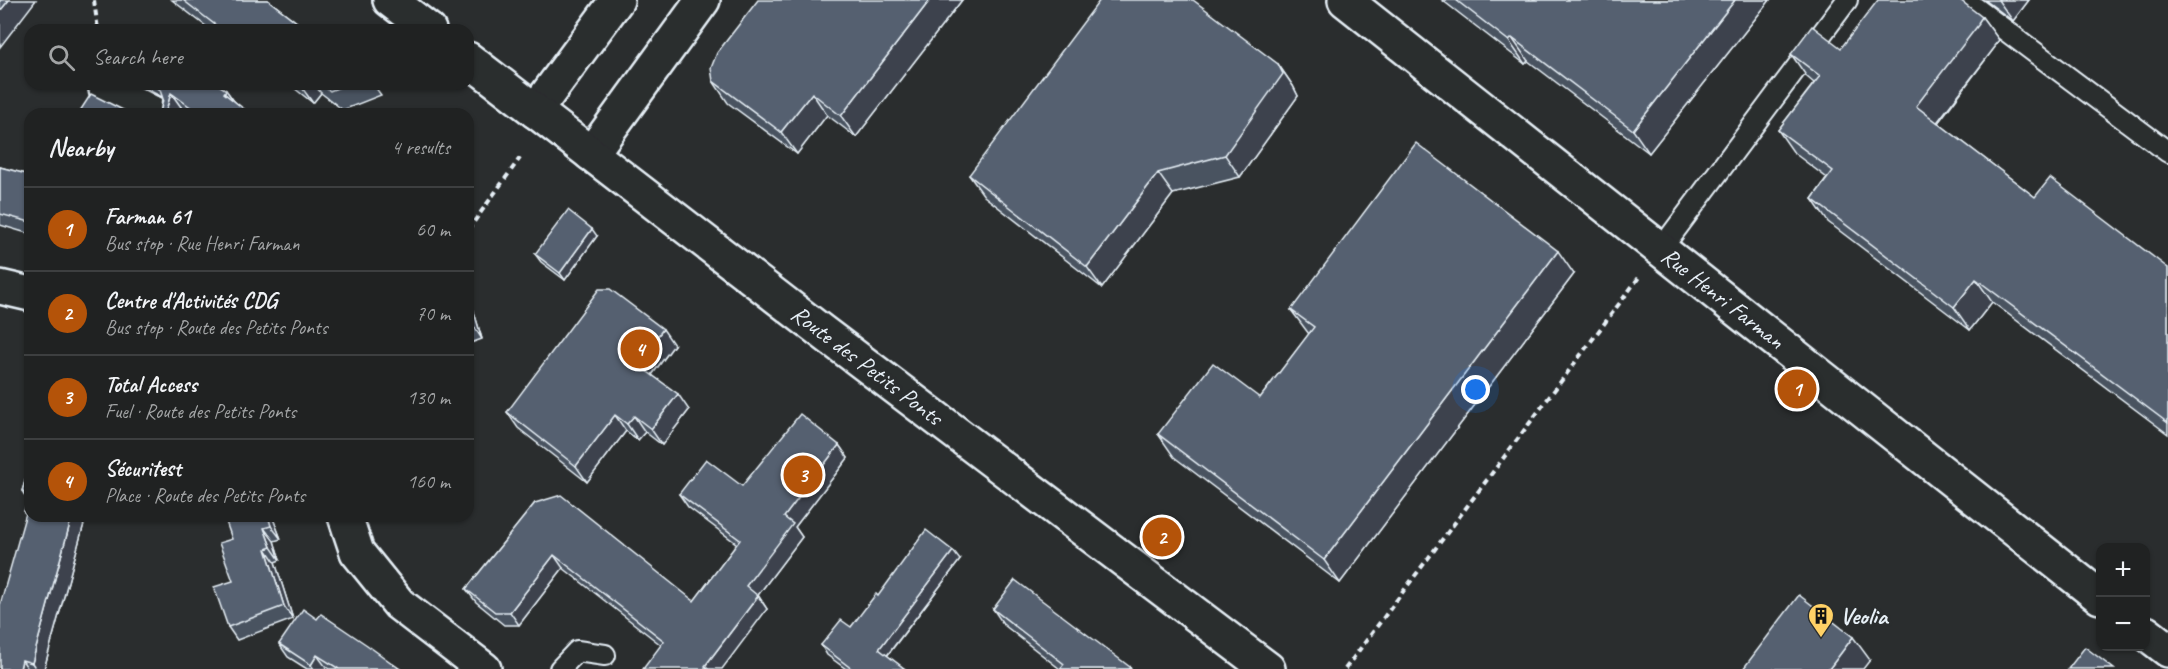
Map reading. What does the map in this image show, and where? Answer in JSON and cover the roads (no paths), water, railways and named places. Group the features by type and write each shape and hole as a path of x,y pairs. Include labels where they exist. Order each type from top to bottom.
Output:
{"street":[{"path":"390,0 421,24"},
{"path":"535,111 617,0"},
{"path":"591,154 703,0"},
{"name":"Rue Henri Farman","path":"1345,0 2096,594"},
{"name":"Route des Petits Ponts","path":"474,64 1254,665"},
{"path":"110,90 143,108"},
{"path":"0,287 24,293"},
{"path":"347,522 357,552 399,604 484,669"},
{"path":"2150,637 2168,650"}],"lane":[{"path":"1661,249 1847,0"},
{"path":"1965,0 2168,152"},
{"path":"560,669 577,651 605,655"}],"place":[{"name":"Sécuritest","path":"640,349"},
{"name":"Farman 61","path":"1797,389"},
{"name":"Total Access","path":"803,475"},
{"name":"Centre d'Activités CDG","path":"1162,537"},
{"name":"Veolia","path":"1821,639"}]}
